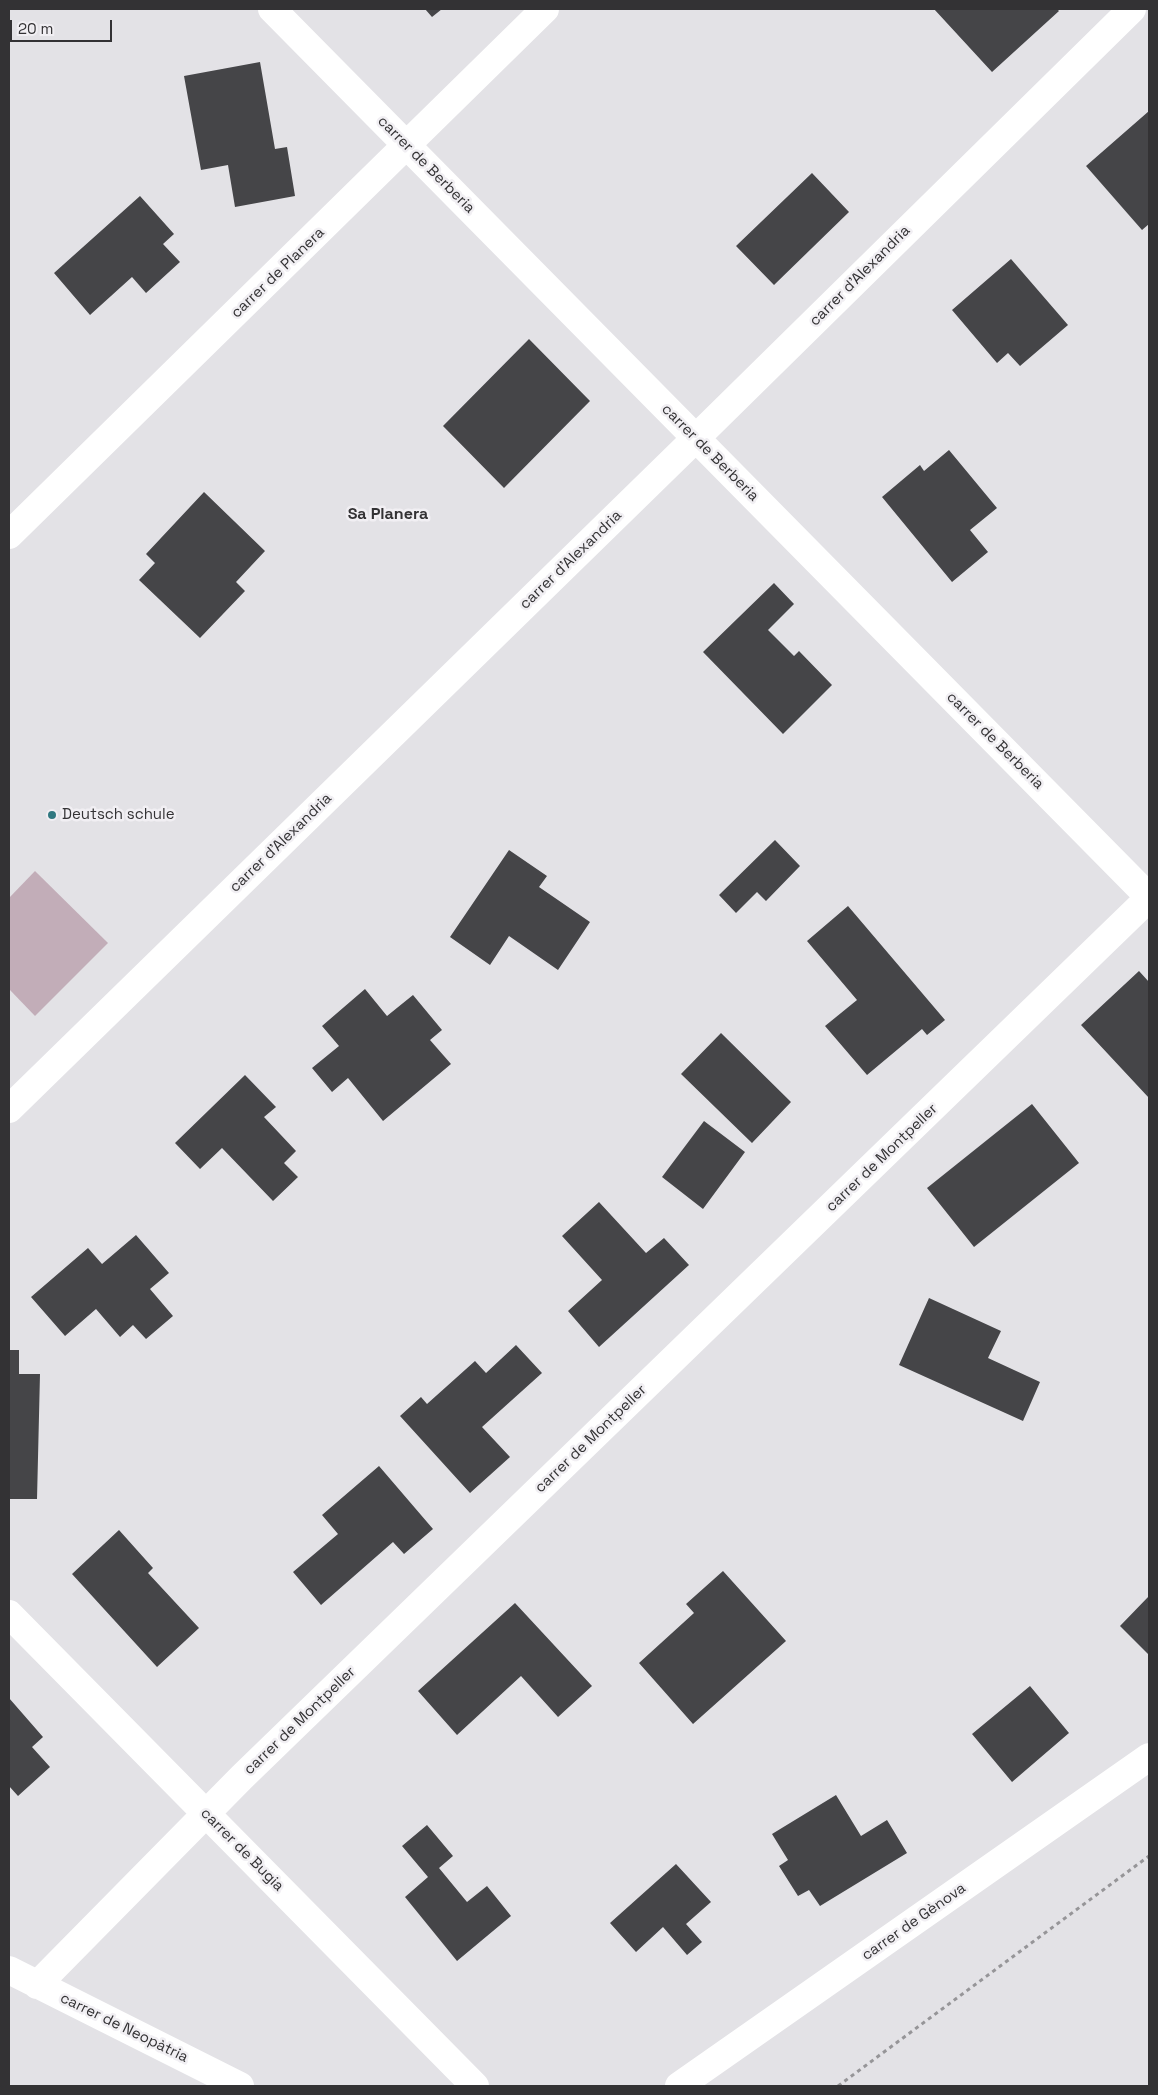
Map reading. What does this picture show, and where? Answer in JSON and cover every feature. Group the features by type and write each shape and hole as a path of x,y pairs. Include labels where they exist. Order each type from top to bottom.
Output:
{"street":[{"name":"carrer de Berberia","path":"272,9 1149,897"},
{"name":"carrer de Planera","path":"9,535 408,146 545,9"},
{"name":"carrer d'Alexandria","path":"9,1109 1132,9"},
{"name":"carrer de Montpeller","path":"37,1985 206,1813 1149,897"},
{"name":"carrer de Bugia","path":"9,1614 475,2086"},
{"name":"carrer de Gènova","path":"679,2086 1149,1757"},
{"name":"carrer de Neopàtria","path":"9,1970 240,2086"}],"path":[{"path":"838,2086 1149,1856"}],"shaded area":[{"path":"35,871 108,943 35,1016 9,989 9,898"}],"building":[{"path":"425,9 442,9 432,17"},
{"path":"934,9 1057,9 1059,11 992,72"},
{"path":"260,62 275,149 287,147 295,196 235,207 228,165 201,170 184,76"},
{"path":"1149,111 1149,224 1142,230 1086,166"},
{"path":"812,173 849,212 774,285 736,246"},
{"path":"140,196 174,234 163,244 180,262 146,293 132,277 90,315 54,273"},
{"path":"1011,259 1068,325 1020,366 1008,353 997,363 952,310"},
{"path":"529,339 590,401 504,488 443,426"},
{"path":"949,450 997,508 970,530 988,552 952,582 882,497 920,465 924,471"},
{"path":"204,492 265,551 236,582 245,591 200,638 139,580 155,563 146,554"},
{"path":"774,583 794,604 768,630 794,656 799,651 832,685 783,734 703,652"},
{"path":"775,840 800,866 766,901 757,892 736,913 719,895"},
{"path":"509,850 547,876 539,887 590,922 558,970 509,936 490,965 450,937"},
{"path":"848,906 945,1020 927,1035 922,1029 867,1075 825,1026 857,1000 807,941"},
{"path":"1139,971 1149,982 1149,1098 1081,1025"},
{"path":"365,989 387,1016 413,995 442,1030 430,1040 451,1064 383,1121 348,1078 332,1092 312,1068 339,1046 322,1026"},
{"path":"721,1033 791,1102 752,1143 681,1074"},
{"path":"245,1075 276,1107 264,1117 296,1151 284,1163 298,1177 273,1201 222,1148 200,1169 175,1143"},
{"path":"1032,1104 1079,1163 974,1247 927,1188"},
{"path":"704,1121 745,1152 703,1209 662,1177"},
{"path":"599,1202 646,1253 664,1238 689,1265 599,1347 568,1311 602,1280 562,1236"},
{"path":"136,1235 169,1273 150,1289 173,1316 146,1339 133,1325 120,1337 96,1309 65,1336 31,1297 88,1248 102,1264"},
{"path":"929,1298 1001,1331 988,1358 1040,1382 1023,1421 899,1365"},
{"path":"516,1345 542,1373 482,1427 510,1457 470,1493 400,1416 421,1397 427,1404 475,1361 486,1373"},
{"path":"9,1350 19,1350 19,1374 40,1374 37,1499 9,1499"},
{"path":"379,1466 433,1529 404,1554 393,1542 321,1605 293,1572 338,1534 322,1515"},
{"path":"119,1530 153,1568 148,1573 199,1628 157,1667 72,1574"},
{"path":"723,1571 786,1641 693,1724 639,1663 694,1613 686,1604"},
{"path":"1149,1596 1149,1655 1120,1626"},
{"path":"515,1603 592,1686 558,1717 521,1676 457,1735 418,1691"},
{"path":"1030,1686 1069,1733 1012,1782 972,1734"},
{"path":"9,1698 43,1737 32,1747 50,1767 18,1796 9,1786"},
{"path":"836,1795 861,1836 887,1820 907,1853 820,1906 809,1890 798,1896 779,1866 788,1860 772,1834"},
{"path":"427,1825 453,1856 439,1868 467,1902 487,1886 511,1916 457,1961 405,1897 428,1877 402,1846"},
{"path":"676,1864 711,1902 686,1924 702,1942 687,1955 663,1927 636,1952 610,1923"}],"place":[{"name":"Deutsch schule","path":"52,815"}],"district":[{"name":"Sa Planera","path":"388,515"}]}
